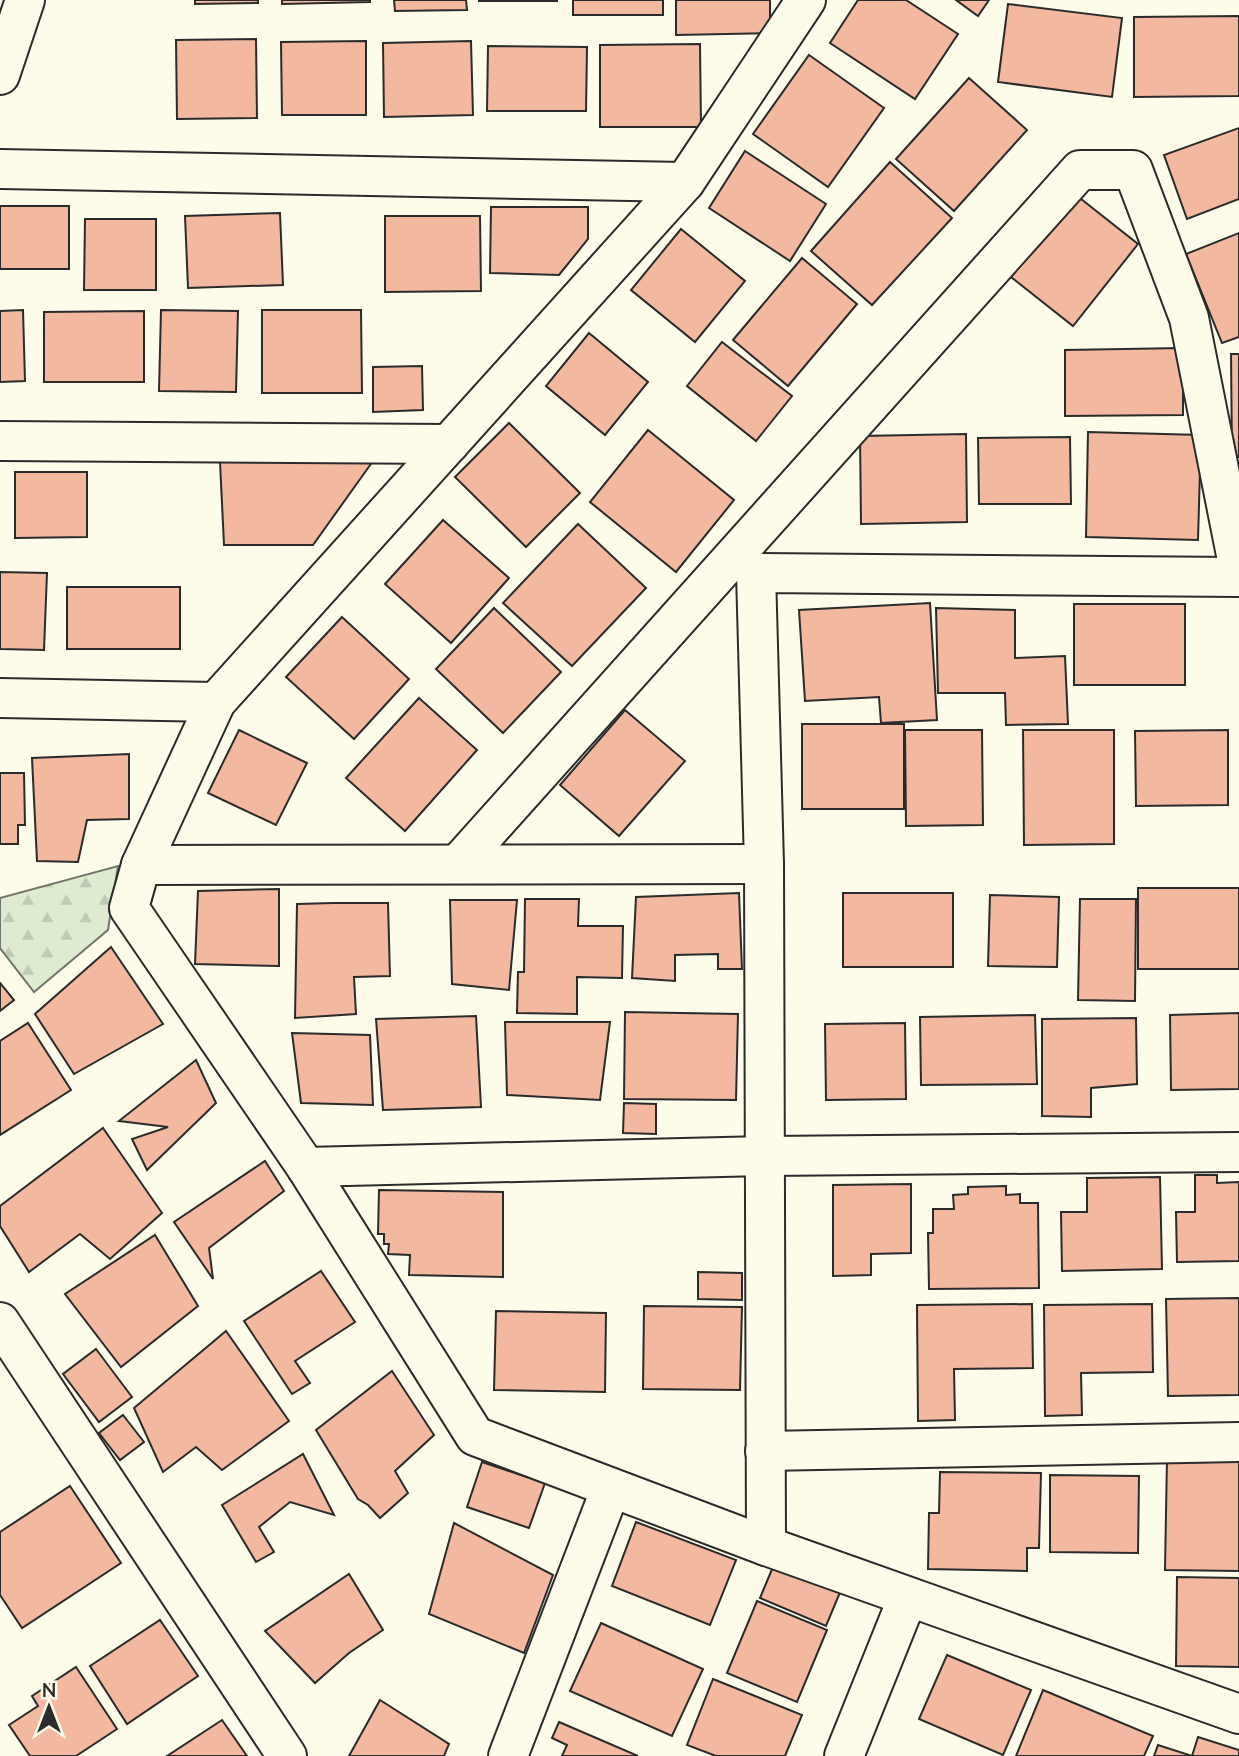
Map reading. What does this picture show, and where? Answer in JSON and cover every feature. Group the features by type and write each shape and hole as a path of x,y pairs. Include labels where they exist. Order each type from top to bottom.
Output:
{"street":[{"path":"0,75 25,0"},
{"path":"806,0 685,182 216,702 141,865 129,908 306,1167 475,1436 766,1546 1239,1714"},
{"path":"0,169 685,182"},
{"path":"458,864 746,563 1080,170 1133,170 1189,318 1239,570"},
{"path":"0,441 449,444"},
{"path":"746,563 1239,577"},
{"path":"746,563 764,864 766,1546"},
{"path":"0,698 216,702"},
{"path":"141,865 764,864"},
{"path":"306,1167 765,1156 1239,1152"},
{"path":"0,1322 287,1756"},
{"path":"765,1451 1239,1442"},
{"path":"509,1756 611,1488"},
{"path":"844,1756 908,1597"}],"green space":[{"path":"118,866 108,930 34,992 0,948 0,898"}],"building":[{"path":"195,0 258,0 258,3 195,4"},
{"path":"282,0 370,0 370,2 282,4"},
{"path":"394,0 466,0 467,10 395,11"},
{"path":"557,0 557,1 479,1"},
{"path":"573,0 663,0 663,15 573,15"},
{"path":"676,0 770,0 770,33 676,35"},
{"path":"858,0 906,0 958,34 915,99 830,43"},
{"path":"956,0 989,0 978,16"},
{"path":"1008,4 1122,18 1112,97 998,82"},
{"path":"1239,16 1239,96 1134,97 1134,17"},
{"path":"256,39 257,118 177,119 176,40"},
{"path":"366,41 366,115 282,115 281,42"},
{"path":"471,41 473,115 384,117 383,43"},
{"path":"700,44 701,127 600,127 600,45"},
{"path":"488,46 587,47 586,111 487,111"},
{"path":"809,55 884,108 828,187 753,134"},
{"path":"969,78 1027,130 954,211 896,159"},
{"path":"1239,128 1239,199 1187,219 1164,155"},
{"path":"745,151 826,204 790,261 709,208"},
{"path":"890,162 952,218 872,305 811,251"},
{"path":"1076,195 1138,244 1073,326 1011,277"},
{"path":"0,206 69,206 69,269 0,269"},
{"path":"491,207 588,207 588,239 559,275 490,273"},
{"path":"280,213 283,285 188,288 185,216"},
{"path":"385,216 480,216 481,291 385,292"},
{"path":"85,219 156,219 156,290 84,290"},
{"path":"681,229 745,281 695,342 631,290"},
{"path":"1239,233 1239,337 1222,343 1186,254"},
{"path":"802,258 857,304 788,386 733,340"},
{"path":"23,310 25,381 0,382 0,311"},
{"path":"161,310 238,311 236,392 159,391"},
{"path":"262,310 361,310 362,393 262,393"},
{"path":"144,311 144,382 44,382 44,312"},
{"path":"589,333 648,382 605,435 546,386"},
{"path":"722,342 792,396 756,441 687,386"},
{"path":"1183,348 1183,415 1065,416 1065,350"},
{"path":"1231,354 1239,354 1239,457 1232,457"},
{"path":"422,366 423,410 373,412 373,367"},
{"path":"509,423 580,493 526,547 455,477"},
{"path":"648,430 734,500 676,572 590,502"},
{"path":"1088,432 1201,435 1198,540 1086,537"},
{"path":"966,434 967,522 861,524 860,436"},
{"path":"1070,437 1071,504 979,504 978,438"},
{"path":"373,461 313,545 224,545 220,462"},
{"path":"15,472 87,472 87,537 15,538"},
{"path":"443,520 509,578 451,643 385,584"},
{"path":"578,524 646,588 572,666 503,603"},
{"path":"0,572 47,573 44,650 0,649"},
{"path":"67,587 180,587 180,649 67,649"},
{"path":"930,603 937,720 881,723 879,697 805,701 799,610"},
{"path":"1074,604 1185,604 1185,685 1074,685"},
{"path":"494,608 561,672 503,733 436,669"},
{"path":"936,608 1015,610 1015,658 1065,656 1068,724 1006,725 1005,693 938,693"},
{"path":"342,617 409,679 354,739 286,677"},
{"path":"419,698 477,750 405,831 346,778"},
{"path":"625,710 685,761 619,836 560,785"},
{"path":"802,724 904,724 904,809 802,809"},
{"path":"239,730 307,763 276,825 208,793"},
{"path":"905,730 982,730 983,825 906,826"},
{"path":"1023,730 1114,730 1114,844 1024,845"},
{"path":"1228,730 1228,805 1136,806 1135,731"},
{"path":"129,754 129,819 87,820 78,862 37,861 32,758"},
{"path":"0,773 24,773 25,825 18,825 18,844 0,844"},
{"path":"1138,888 1239,888 1239,969 1138,969"},
{"path":"279,889 279,966 195,964 198,891"},
{"path":"739,893 742,969 718,969 718,954 675,955 675,981 632,978 636,897"},
{"path":"843,893 953,893 953,967 843,967"},
{"path":"990,895 1059,897 1057,967 988,966"},
{"path":"525,899 579,899 578,926 623,926 622,978 577,977 577,1014 517,1013 518,972 524,972"},
{"path":"1080,899 1136,899 1135,1001 1078,1000"},
{"path":"450,900 517,900 509,990 452,984"},
{"path":"388,903 390,976 354,977 356,1014 295,1018 297,904"},
{"path":"111,947 163,1024 74,1074 35,1014"},
{"path":"0,983 14,1000 0,1011"},
{"path":"625,1012 738,1014 736,1100 624,1099"},
{"path":"1239,1013 1239,1089 1171,1090 1170,1015"},
{"path":"1035,1015 1037,1084 921,1085 920,1017"},
{"path":"476,1016 481,1107 383,1110 376,1019"},
{"path":"1136,1018 1137,1084 1091,1088 1091,1117 1042,1116 1042,1019"},
{"path":"505,1022 610,1022 600,1100 507,1095"},
{"path":"28,1023 71,1090 0,1135 0,1041"},
{"path":"905,1023 906,1099 826,1100 825,1024"},
{"path":"292,1033 370,1035 373,1105 301,1103"},
{"path":"196,1060 216,1103 147,1170 132,1139 168,1127 119,1121"},
{"path":"624,1103 656,1104 656,1134 623,1133"},
{"path":"103,1128 162,1213 110,1259 80,1234 29,1272 0,1226 0,1206"},
{"path":"265,1161 284,1191 209,1248 213,1279 174,1222"},
{"path":"1195,1175 1217,1175 1217,1183 1239,1182 1239,1261 1177,1262 1176,1212 1195,1212"},
{"path":"1160,1177 1162,1269 1062,1271 1061,1212 1087,1212 1087,1178"},
{"path":"911,1184 911,1253 871,1254 871,1275 833,1276 833,1185"},
{"path":"1006,1186 1006,1195 1020,1194 1020,1203 1038,1203 1039,1288 929,1289 928,1233 933,1233 933,1209 954,1209 953,1195 968,1194 968,1187"},
{"path":"379,1190 503,1192 503,1277 409,1275 410,1255 388,1254 389,1244 384,1244 384,1234 378,1234"},
{"path":"155,1235 198,1306 121,1367 65,1294"},
{"path":"321,1271 355,1322 295,1361 310,1383 292,1394 244,1321"},
{"path":"698,1272 742,1273 742,1300 698,1299"},
{"path":"1239,1298 1239,1395 1168,1396 1166,1299"},
{"path":"1032,1304 1033,1368 954,1369 955,1420 918,1421 917,1305"},
{"path":"1152,1304 1153,1372 1081,1373 1082,1415 1045,1416 1044,1305"},
{"path":"644,1306 742,1307 740,1390 643,1389"},
{"path":"496,1311 606,1313 605,1392 494,1390"},
{"path":"226,1331 289,1421 222,1470 196,1447 163,1472 134,1408"},
{"path":"96,1349 132,1397 99,1422 63,1374"},
{"path":"392,1371 434,1435 395,1471 408,1493 380,1518 358,1499 316,1430"},
{"path":"123,1415 144,1442 120,1460 99,1433"},
{"path":"303,1454 334,1515 290,1502 259,1527 274,1552 256,1562 222,1505"},
{"path":"1167,1458 1239,1459 1239,1571 1165,1570"},
{"path":"482,1462 545,1483 529,1528 467,1507"},
{"path":"940,1472 1041,1473 1039,1548 1027,1548 1027,1571 928,1569 929,1513 939,1513"},
{"path":"1050,1475 1139,1476 1138,1553 1050,1552"},
{"path":"70,1486 121,1563 22,1628 0,1595 0,1532"},
{"path":"636,1522 736,1560 710,1625 612,1586"},
{"path":"454,1523 553,1575 524,1653 429,1614"},
{"path":"775,1562 841,1590 826,1626 760,1598"},
{"path":"349,1574 383,1630 349,1653 315,1683 265,1631"},
{"path":"1177,1577 1239,1578 1239,1667 1176,1666"},
{"path":"757,1601 827,1630 797,1702 727,1673"},
{"path":"160,1620 198,1676 127,1724 90,1666"},
{"path":"601,1623 703,1669 672,1736 570,1691"},
{"path":"947,1655 1031,1690 1003,1755 919,1719"},
{"path":"76,1667 117,1729 76,1756 30,1756 9,1725 38,1706 32,1696"},
{"path":"713,1679 802,1715 785,1756 716,1756 687,1745"},
{"path":"1043,1690 1153,1736 1144,1756 1016,1756"},
{"path":"380,1700 449,1744 444,1756 349,1756"},
{"path":"222,1720 247,1756 167,1756"},
{"path":"559,1722 638,1756 562,1756 567,1745 552,1738"},
{"path":"1198,1737 1239,1750 1239,1756 1192,1756"},
{"path":"1158,1745 1192,1756 1154,1756"}]}
